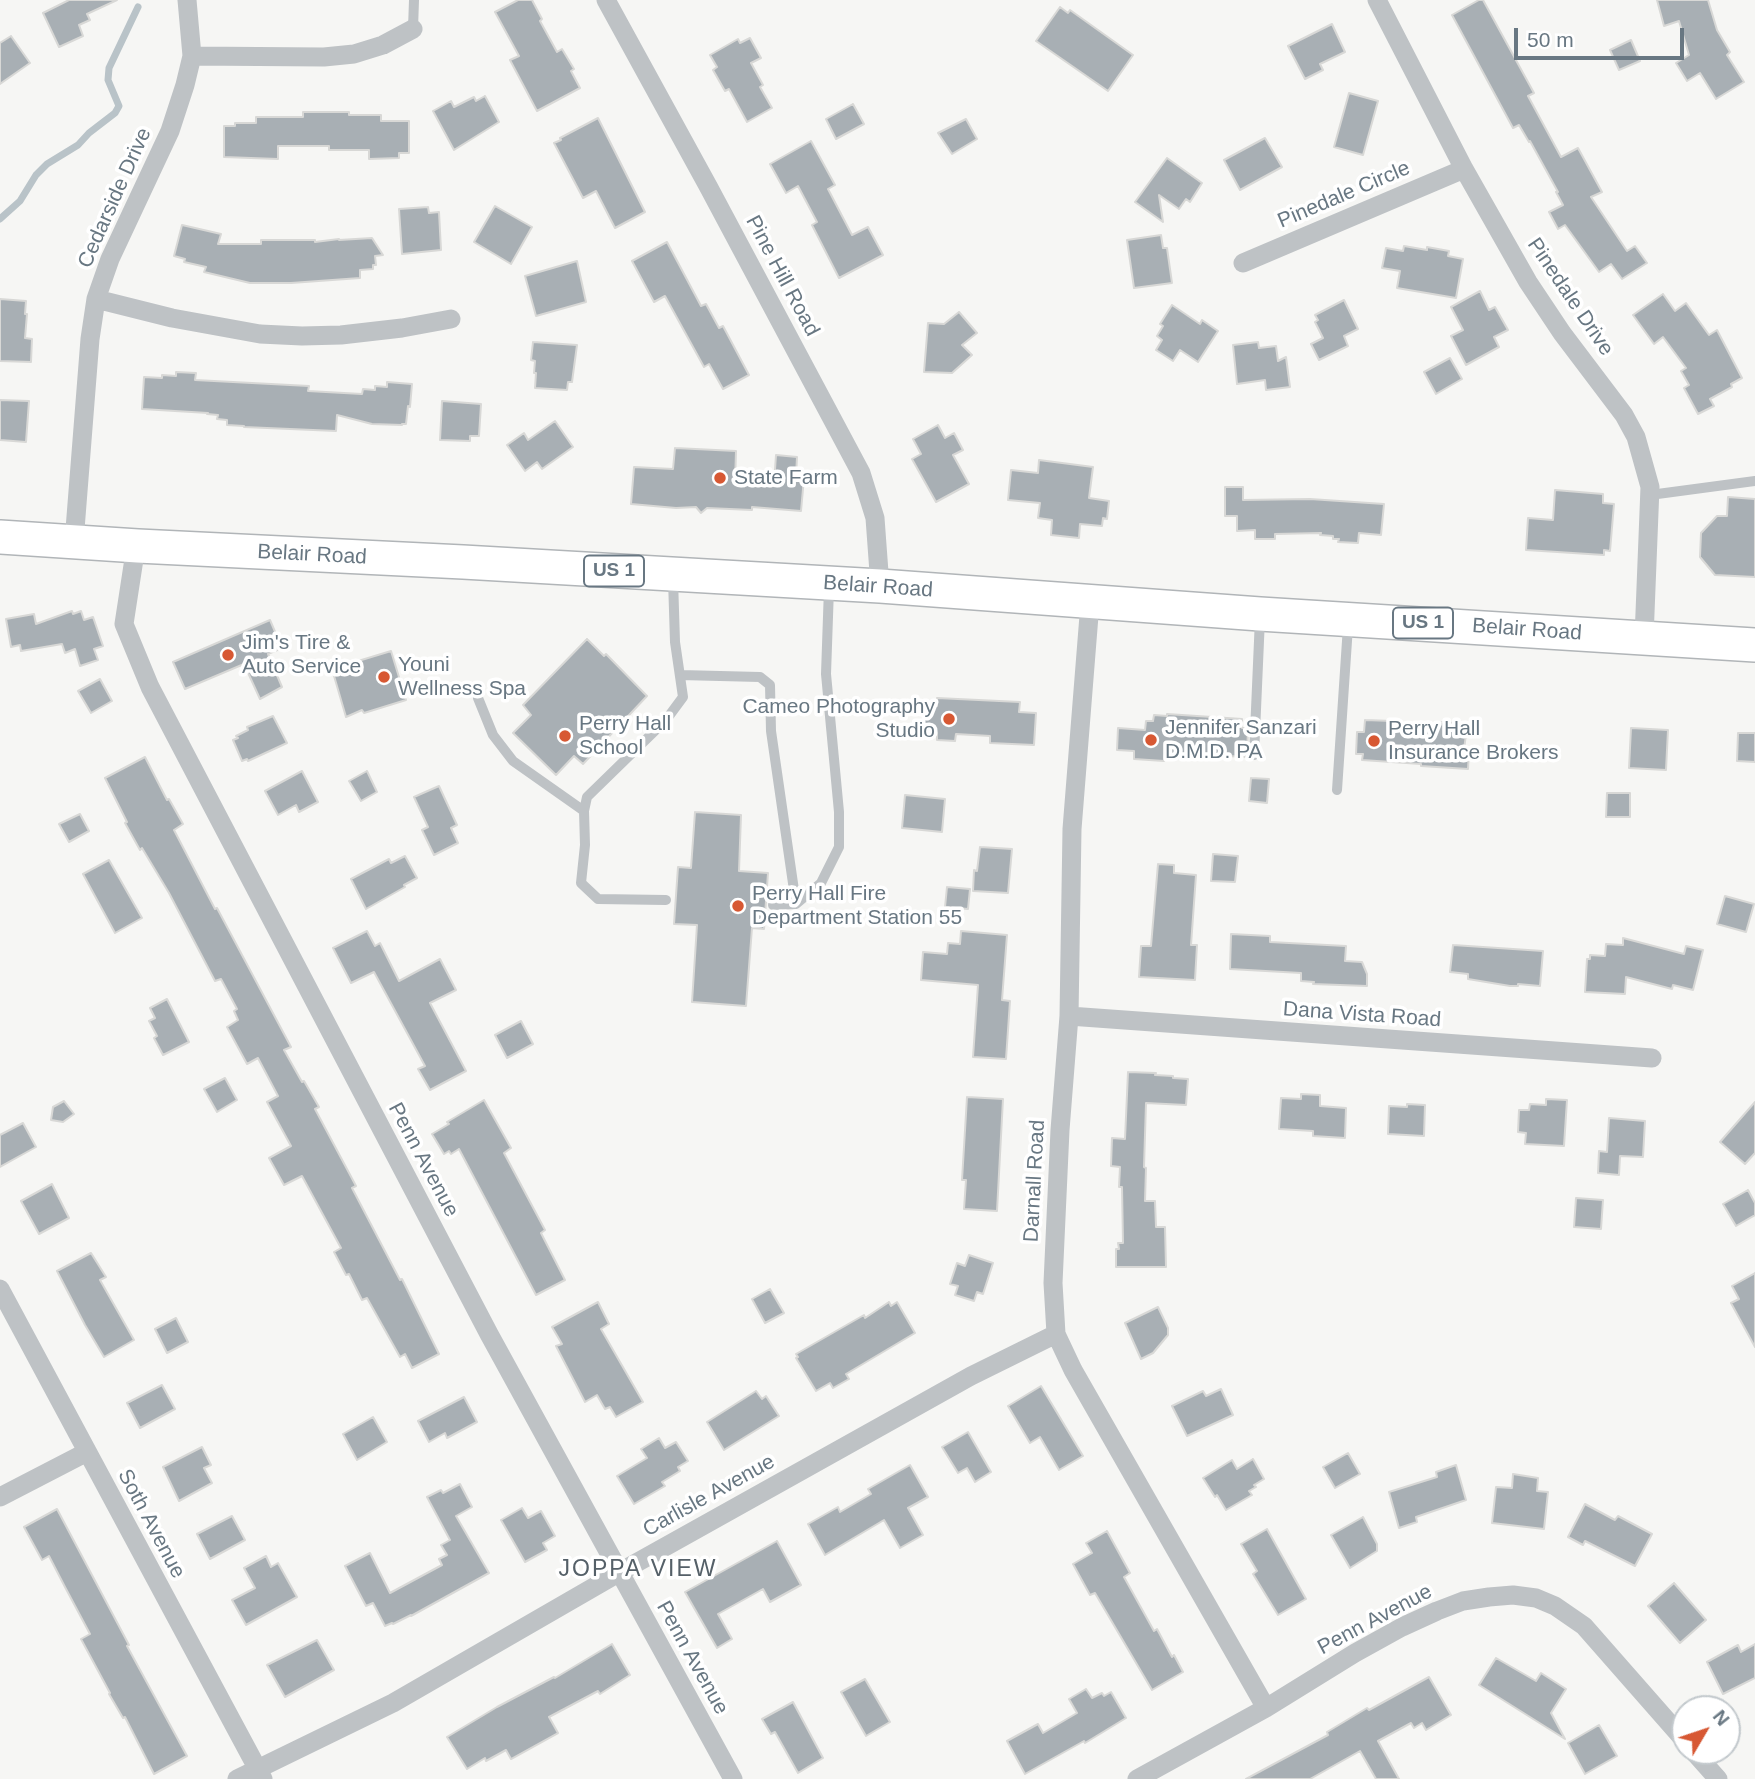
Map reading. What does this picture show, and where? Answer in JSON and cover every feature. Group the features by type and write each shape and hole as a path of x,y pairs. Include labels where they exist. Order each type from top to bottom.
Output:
{"highway":[{"name":"Belair Road","path":"0,537 880,586 1090,603 1755,645"}],"street":[{"name":"Cedarside Drive","path":"74,542 90,339 96,299 110,258 170,131 185,85 192,56 187,0"},
{"name":"Pine Hill Road","path":"606,0 727,220 860,473 875,518 880,586"},
{"name":"Pinedale Drive","path":"1377,0 1464,169 1528,282 1636,437 1648,477 1650,495 1644,638"},
{"path":"192,56 324,57 354,54 383,45 413,29"},
{"name":"Pinedale Circle","path":"1243,263 1464,169"},
{"path":"96,299 172,318 260,334 341,335 451,319"},
{"name":"Penn Avenue","path":"138,546 124,624 150,687 482,1322 733,1779"},
{"name":"Darnall Road","path":"1090,603 1072,829 1069,1016 1060,1130 1054,1269 1056,1334 1073,1370 1266,1708"},
{"name":"Dana Vista Road","path":"1069,1016 1652,1059"},
{"name":"Soth Avenue","path":"0,1289 260,1774"},
{"name":"Carlisle Avenue","path":"237,1779 260,1774 393,1703 620,1572 971,1376 1056,1334"},
{"path":"0,1497 87,1452"},
{"name":"Penn Avenue","path":"1138,1779 1266,1708 1402,1627 1463,1601 1489,1597 1513,1595 1536,1598 1555,1606 1584,1626 1671,1725"},
{"path":"1706,1765 1718,1779"}],"lane":[{"path":"413,29 414,0"},
{"path":"1650,495 1755,481"},
{"path":"666,900 598,899 581,883 587,797 666,720 682,697 675,642 673,575"},
{"path":"773,905 796,904 821,883 839,847 839,812 826,674 829,584"},
{"path":"1254,755 1260,614"},
{"path":"1337,790 1349,619"},
{"path":"680,675 760,677 770,685 771,731 796,904"},
{"path":"478,698 493,734 513,761 584,811"}],"building":[{"path":"69,0 117,0 87,14 90,20 79,25 83,36 59,47 43,13"},
{"path":"518,0 532,0 557,52 562,49 574,69 571,71 580,88 537,111 510,60 519,56 495,12"},
{"path":"1483,0 1534,93 1528,96 1561,157 1578,148 1602,192 1591,197 1627,251 1635,246 1647,263 1622,279 1611,264 1599,272 1565,225 1558,229 1549,212 1563,205 1558,192 1519,125 1513,128 1452,15"},
{"path":"1657,0 1708,0 1717,30 1730,52 1727,55 1744,82 1716,99 1700,73 1687,81 1676,63 1689,55 1679,21 1664,26"},
{"path":"1060,7 1068,13 1070,10 1133,55 1108,91 1036,41"},
{"path":"1332,24 1345,52 1320,64 1323,70 1305,79 1288,46"},
{"path":"11,36 30,63 0,84 0,43"},
{"path":"750,38 761,58 751,63 772,108 747,122 729,89 725,91 713,70 717,67 710,55 738,39 740,43"},
{"path":"1631,40 1640,61 1619,70 1610,50"},
{"path":"1349,93 1378,101 1363,155 1334,147"},
{"path":"485,96 499,122 454,150 433,111 451,101 454,107 474,97 476,101"},
{"path":"853,104 864,124 836,139 826,119"},
{"path":"303,112 349,112 349,115 381,115 381,121 409,121 409,153 399,153 399,158 369,159 369,150 329,150 329,146 278,146 278,159 224,157 224,126 256,123 256,117 303,117"},
{"path":"598,118 645,212 615,228 596,191 583,198 554,143"},
{"path":"966,119 977,139 952,154 938,133"},
{"path":"1265,138 1282,167 1240,190 1224,160"},
{"path":"811,141 835,185 828,189 852,235 868,227 883,255 839,278 812,225 817,222 798,186 786,193 770,164"},
{"path":"1167,158 1202,183 1190,202 1186,199 1179,209 1159,195 1163,222 1135,202"},
{"path":"495,206 532,227 511,264 474,242"},
{"path":"428,207 429,213 439,212 441,250 402,254 399,209"},
{"path":"182,225 221,234 218,244 261,244 261,240 315,242 372,238 383,255 375,256 376,265 373,265 373,269 360,270 360,278 250,283 204,272 206,267 184,262 185,259 174,256"},
{"path":"1161,235 1163,248 1167,248 1172,283 1134,288 1127,240"},
{"path":"667,242 701,306 706,304 719,328 723,326 749,375 723,389 709,364 704,367 665,296 654,302 632,261"},
{"path":"1404,246 1449,251 1448,256 1463,259 1456,298 1397,288 1400,271 1382,268 1386,248 1403,251"},
{"path":"577,261 586,302 536,316 525,276"},
{"path":"1480,291 1489,310 1495,307 1508,330 1494,337 1499,347 1466,365 1451,336 1463,330 1451,307"},
{"path":"1663,294 1675,311 1686,303 1709,335 1717,330 1742,378 1710,399 1714,406 1698,414 1684,388 1689,385 1681,371 1686,368 1663,337 1654,344 1633,315"},
{"path":"0,299 26,301 25,338 32,339 31,362 0,361"},
{"path":"1344,300 1358,329 1344,336 1348,346 1319,360 1311,344 1323,338 1315,322 1318,320 1315,315"},
{"path":"1172,305 1200,324 1202,320 1218,331 1198,362 1180,350 1173,361 1156,350 1162,340 1157,336 1163,326 1160,324"},
{"path":"959,312 977,333 962,345 972,355 952,373 924,372 928,323 944,324"},
{"path":"533,342 577,345 572,382 568,382 567,390 535,388 535,361 531,360"},
{"path":"1258,342 1259,348 1276,346 1278,361 1286,357 1290,387 1266,390 1265,380 1237,384 1233,345"},
{"path":"1450,358 1462,379 1436,394 1424,372"},
{"path":"176,372 196,373 195,380 309,386 308,391 362,394 363,389 387,387 387,382 412,384 410,407 408,406 406,424 372,424 337,415 336,431 244,427 227,425 227,420 217,419 218,415 208,413 142,409 144,377 176,376"},
{"path":"0,400 29,401 26,442 0,440"},
{"path":"442,401 481,404 479,436 470,436 470,441 440,440"},
{"path":"555,421 573,447 542,469 537,462 525,471 507,445 524,433 528,440"},
{"path":"938,425 945,438 954,433 963,450 953,455 969,484 936,502 912,459 921,454 913,439"},
{"path":"675,448 736,451 735,483 774,484 776,455 797,457 796,477 804,478 801,511 752,507 752,510 707,508 701,513 696,507 631,504 634,467 673,469"},
{"path":"1039,460 1093,467 1089,498 1109,501 1107,519 1103,518 1102,526 1080,524 1079,538 1051,535 1052,520 1038,518 1040,503 1008,500 1011,470 1038,473"},
{"path":"1225,487 1243,487 1243,500 1310,499 1384,504 1381,535 1359,533 1358,543 1338,542 1339,539 1320,535 1321,533 1275,534 1275,539 1255,539 1255,530 1237,531 1237,516 1225,516"},
{"path":"1555,490 1603,494 1603,503 1614,504 1610,551 1604,550 1604,555 1526,550 1528,518 1553,520"},
{"path":"1728,497 1755,499 1755,577 1715,575 1700,557 1701,533 1717,516 1727,516"},
{"path":"72,611 73,614 81,611 84,620 93,617 103,646 94,649 98,660 80,666 75,649 65,653 62,644 21,651 20,645 11,647 6,619 34,614 36,624"},
{"path":"270,620 282,648 268,654 282,687 260,699 244,664 185,689 173,662"},
{"path":"587,639 604,656 606,654 647,696 583,764 574,756 556,775 513,733 531,715 523,705"},
{"path":"391,651 406,700 364,713 362,710 346,717 332,669"},
{"path":"100,679 112,701 91,713 78,691"},
{"path":"937,698 1020,702 1019,712 1036,713 1034,745 990,743 990,736 956,734 955,741 937,740 937,733 923,732 925,705 937,706"},
{"path":"1154,715 1242,719 1242,728 1248,728 1247,757 1165,753 1164,761 1134,759 1134,751 1117,750 1118,728 1145,730 1146,721 1153,721"},
{"path":"273,716 287,743 248,761 242,761 233,740 248,730 247,727"},
{"path":"1365,720 1437,727 1437,722 1456,723 1455,733 1466,734 1464,750 1469,751 1468,769 1362,760 1363,754 1356,754 1357,732 1364,732"},
{"path":"1631,728 1668,730 1666,770 1629,768"},
{"path":"1738,733 1755,733 1755,762 1737,761"},
{"path":"145,757 183,824 174,830 291,1047 284,1050 319,1107 315,1109 356,1186 352,1188 439,1354 412,1368 405,1354 400,1357 367,1298 362,1300 349,1274 346,1275 334,1252 341,1248 302,1176 284,1185 269,1158 291,1146 267,1102 278,1096 258,1058 247,1064 227,1027 238,1020 234,1011 237,1009 221,979 215,981 169,893 142,848 140,850 105,778"},
{"path":"302,771 318,802 299,812 296,805 278,815 265,791"},
{"path":"367,771 377,792 361,801 349,781"},
{"path":"1251,778 1269,779 1267,803 1249,801"},
{"path":"439,786 457,825 451,828 458,843 434,855 422,830 428,827 414,797"},
{"path":"1607,793 1630,793 1630,817 1606,817"},
{"path":"905,795 945,799 942,832 902,828"},
{"path":"695,812 741,815 739,871 768,873 764,929 752,928 746,1006 692,1002 697,925 674,924 678,867 691,868"},
{"path":"80,814 89,831 69,842 59,824"},
{"path":"980,847 1012,849 1008,893 973,891 974,870 977,871"},
{"path":"1213,854 1238,856 1235,882 1211,881"},
{"path":"405,856 417,878 366,909 351,879 389,859 391,863"},
{"path":"109,860 142,918 115,933 83,874"},
{"path":"1158,864 1174,865 1174,873 1196,875 1191,945 1197,945 1195,980 1139,977 1141,946 1151,946"},
{"path":"947,887 970,889 968,909 945,907"},
{"path":"1725,896 1754,904 1746,932 1717,924"},
{"path":"367,931 375,946 380,943 399,981 440,959 456,990 430,1003 466,1071 430,1090 418,1069 425,1066 374,972 351,983 333,948"},
{"path":"961,931 1007,935 1002,1000 1010,1001 1006,1059 973,1057 978,985 921,980 923,952 947,954 948,943 960,944"},
{"path":"1231,934 1270,936 1270,942 1346,946 1345,961 1362,962 1367,974 1367,986 1313,984 1314,982 1301,981 1301,973 1230,969"},
{"path":"1623,938 1684,954 1686,946 1703,950 1693,990 1673,985 1672,989 1626,977 1625,994 1585,992 1587,959 1590,959 1590,955 1605,956 1606,944 1623,945"},
{"path":"1453,945 1543,951 1540,986 1510,986 1468,979 1468,974 1450,972"},
{"path":"167,999 189,1042 163,1055 149,1021 155,1018 150,1008"},
{"path":"521,1021 533,1044 507,1058 495,1035"},
{"path":"1128,1072 1156,1073 1155,1075 1188,1079 1186,1105 1146,1103 1145,1201 1155,1201 1156,1227 1165,1227 1166,1267 1116,1267 1116,1249 1119,1249 1118,1243 1123,1243 1122,1187 1119,1187 1120,1167 1111,1166 1112,1138 1125,1139"},
{"path":"225,1078 237,1100 217,1112 204,1089"},
{"path":"1301,1094 1320,1095 1320,1106 1346,1108 1345,1138 1313,1136 1313,1131 1279,1129 1281,1098 1301,1099"},
{"path":"967,1097 1003,1099 997,1211 964,1209 966,1180 962,1180"},
{"path":"1546,1099 1567,1100 1564,1146 1525,1144 1526,1133 1518,1132 1519,1110 1529,1110 1530,1104 1546,1105"},
{"path":"484,1100 511,1148 504,1153 545,1230 541,1233 565,1280 536,1295 459,1149 451,1154 449,1151 444,1154 432,1134"},
{"path":"64,1101 74,1114 63,1122 51,1120 53,1107"},
{"path":"1755,1102 1755,1153 1745,1164 1720,1142"},
{"path":"1407,1104 1425,1105 1424,1136 1388,1134 1389,1106 1407,1107"},
{"path":"1609,1118 1645,1121 1643,1157 1620,1156 1619,1175 1598,1173 1599,1151 1607,1152"},
{"path":"23,1123 36,1147 0,1167 0,1135"},
{"path":"52,1184 69,1218 39,1234 21,1201"},
{"path":"1748,1190 1755,1203 1755,1215 1736,1226 1723,1204"},
{"path":"1576,1198 1603,1200 1601,1229 1574,1227"},
{"path":"91,1253 106,1277 100,1280 134,1340 104,1357 57,1271"},
{"path":"969,1255 993,1263 983,1294 977,1292 974,1301 955,1295 958,1286 950,1284 957,1263 965,1266"},
{"path":"1755,1273 1755,1347 1731,1303 1739,1299 1732,1286"},
{"path":"770,1289 784,1313 765,1323 752,1299"},
{"path":"598,1302 609,1324 601,1329 643,1402 616,1417 610,1407 605,1409 597,1395 585,1402 556,1346 562,1344 552,1327"},
{"path":"889,1302 891,1306 897,1302 915,1333 846,1374 849,1379 833,1388 830,1383 816,1391 796,1354 864,1315 865,1318"},
{"path":"1158,1307 1168,1328 1168,1335 1153,1353 1141,1359 1125,1323"},
{"path":"176,1318 188,1342 167,1353 155,1329"},
{"path":"162,1385 175,1409 140,1428 127,1403"},
{"path":"1041,1386 1083,1456 1059,1470 1040,1437 1030,1443 1008,1406"},
{"path":"1221,1389 1233,1415 1187,1436 1172,1406 1203,1391 1206,1396"},
{"path":"756,1391 762,1399 766,1396 779,1416 724,1450 707,1422"},
{"path":"464,1397 477,1422 447,1438 445,1433 429,1442 418,1421"},
{"path":"373,1417 387,1442 357,1460 343,1434"},
{"path":"968,1432 991,1472 975,1482 967,1468 958,1473 942,1447"},
{"path":"659,1438 665,1448 676,1442 688,1461 678,1467 680,1471 662,1482 665,1486 634,1504 617,1476 647,1458 641,1449"},
{"path":"202,1447 211,1465 204,1468 212,1483 179,1501 163,1467"},
{"path":"1348,1453 1360,1474 1335,1488 1323,1467"},
{"path":"1253,1459 1264,1479 1249,1491 1252,1495 1226,1510 1203,1478 1232,1460 1237,1469"},
{"path":"910,1465 928,1497 908,1508 923,1535 900,1548 884,1520 825,1555 808,1524 838,1507 840,1512 871,1494 868,1489"},
{"path":"1456,1465 1466,1500 1416,1517 1417,1522 1399,1528 1389,1492 1437,1477 1436,1472"},
{"path":"1513,1474 1538,1478 1537,1491 1548,1492 1544,1529 1492,1523 1496,1487 1512,1488"},
{"path":"460,1484 472,1507 456,1516 489,1573 411,1616 385,1626 373,1603 366,1606 345,1566 370,1553 390,1593 442,1565 439,1559 447,1555 441,1545 450,1540 427,1497 441,1490 443,1493"},
{"path":"1585,1504 1615,1520 1618,1516 1652,1534 1635,1566 1585,1541 1583,1545 1568,1537"},
{"path":"522,1508 528,1518 541,1511 555,1536 543,1543 547,1550 525,1562 501,1520"},
{"path":"57,1509 187,1756 154,1774 81,1639 90,1634 49,1556 42,1560 24,1527"},
{"path":"232,1516 245,1540 210,1559 197,1534"},
{"path":"1363,1517 1377,1544 1377,1551 1350,1568 1331,1535"},
{"path":"1267,1529 1306,1599 1278,1615 1253,1574 1257,1571 1241,1544"},
{"path":"1107,1531 1130,1573 1124,1577 1154,1631 1157,1629 1183,1672 1152,1690 1095,1593 1090,1595 1073,1564 1092,1553 1086,1543"},
{"path":"777,1541 801,1585 770,1602 763,1589 718,1614 732,1639 717,1648 685,1592"},
{"path":"266,1556 271,1567 278,1563 297,1597 246,1625 232,1600 255,1588 244,1568"},
{"path":"1674,1583 1706,1620 1680,1643 1648,1606"},
{"path":"317,1640 334,1670 285,1697 267,1665"},
{"path":"612,1644 630,1675 600,1694 598,1691 549,1717 558,1733 511,1759 506,1750 467,1769 447,1737"},
{"path":"1755,1644 1755,1678 1723,1694 1707,1662 1738,1645 1741,1652"},
{"path":"1496,1658 1536,1681 1541,1673 1566,1689 1551,1713 1565,1739 1479,1685"},
{"path":"1429,1677 1451,1715 1426,1730 1422,1723 1414,1728 1411,1723 1378,1741 1399,1779 1376,1779 1360,1751 1310,1779 1246,1779 1328,1735 1327,1732 1367,1708 1369,1710"},
{"path":"865,1679 890,1722 866,1736 841,1692"},
{"path":"1086,1689 1092,1698 1111,1692 1126,1718 1025,1774 1007,1741 1038,1724 1043,1733 1077,1713 1069,1699"},
{"path":"793,1702 823,1758 798,1773 775,1732 771,1734 762,1719"},
{"path":"1599,1725 1617,1756 1585,1774 1568,1743"}],"waterway":[{"path":"0,219 20,201 36,175 47,164 78,145 115,113 119,106 108,80 109,68 138,7"}],"place":[{"name":"State Farm","path":"720,478"},
{"name":"Jim's Tire & Auto Service","path":"228,655"},
{"name":"Youni Wellness Spa","path":"384,677"},
{"name":"Cameo Photography Studio","path":"949,719"},
{"name":"Perry Hall School","path":"565,736"},
{"name":"Jennifer Sanzari D.M.D. PA","path":"1151,740"},
{"name":"Perry Hall Insurance Brokers","path":"1374,741"},
{"name":"Perry Hall Fire Department Station 55","path":"738,906"}],"district":[{"name":"JOPPA VIEW","path":"638,1570"}]}
